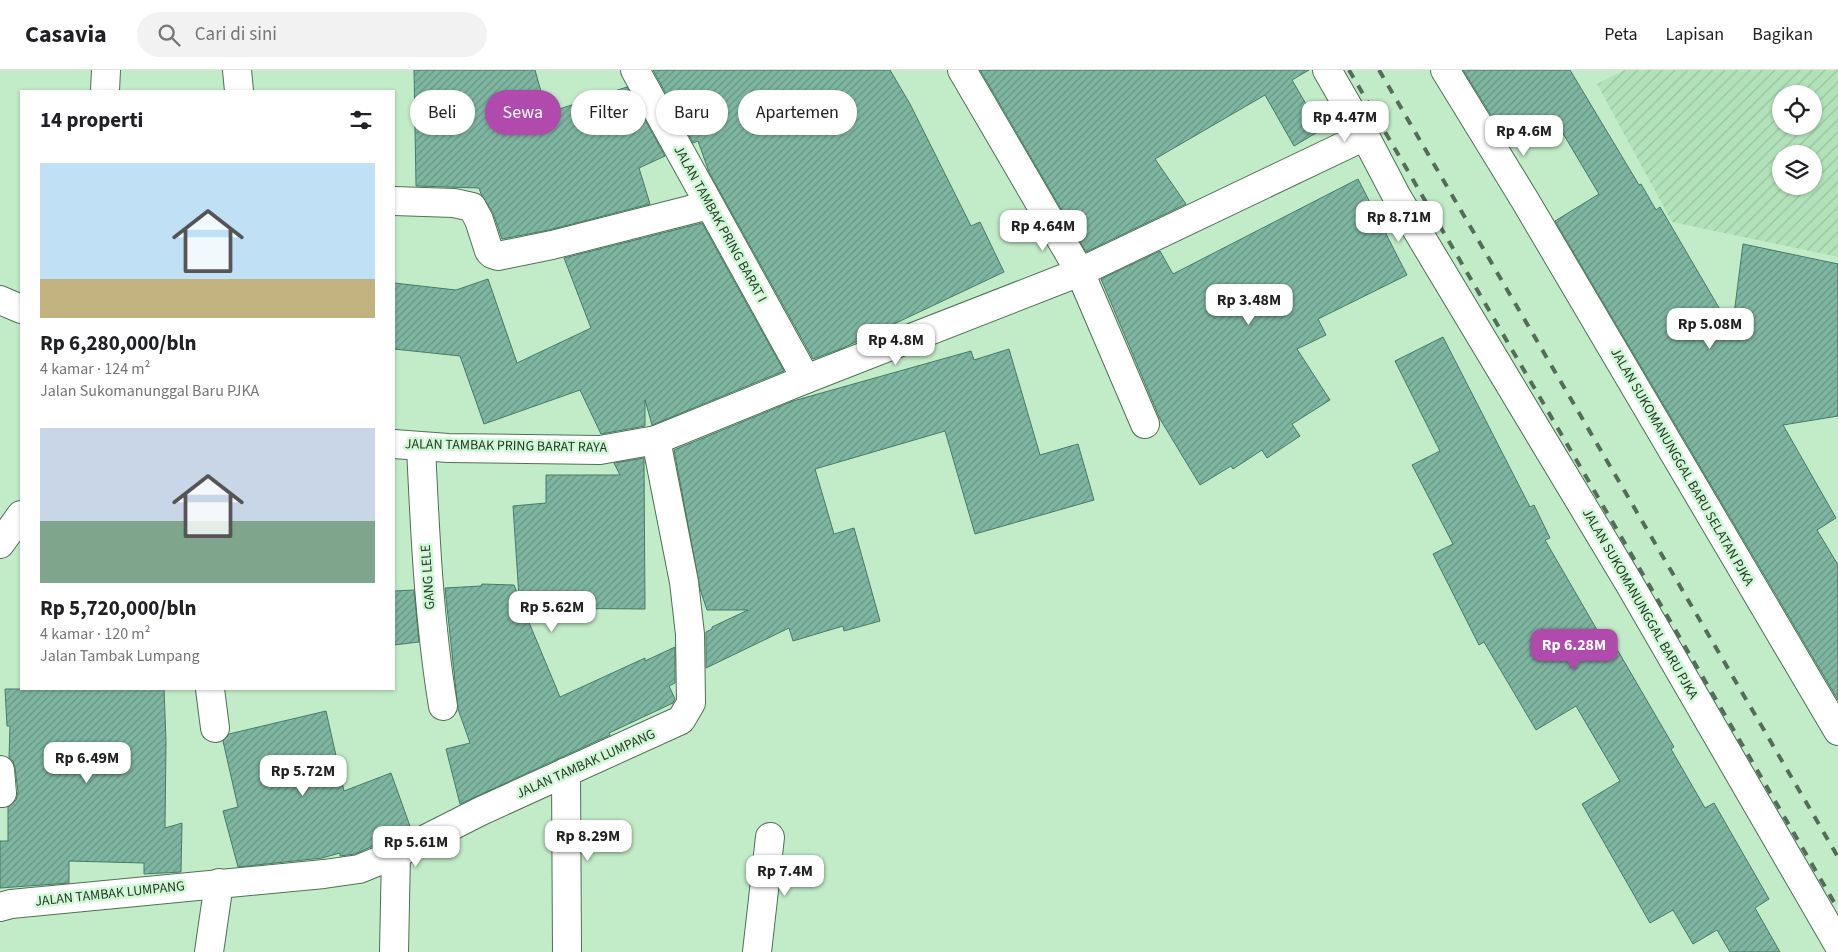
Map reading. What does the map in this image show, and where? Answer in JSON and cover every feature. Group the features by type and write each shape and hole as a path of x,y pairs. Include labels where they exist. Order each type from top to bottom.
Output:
{"street":[{"path":"105,90 106,70"},
{"path":"237,70 239,90"},
{"name":"JALAN TAMBAK PRING BARAT I","path":"635,70 806,378"},
{"path":"962,70 1080,272 1146,424"},
{"name":"JALAN SUKOMANUNGGAL BARU PJKA","path":"1327,70 1438,266 1629,583 1838,944"},
{"name":"JALAN SUKOMANUNGGAL BARU SELATAN PJKA","path":"1445,70 1522,196 1838,731"},
{"name":"JALAN TAMBAK PRING BARAT RAYA","path":"395,444 420,447 600,450 656,440 806,378 1080,272 1365,136"},
{"path":"395,201 454,203 472,207 479,220 489,251 498,256 552,245 709,205"},
{"path":"0,300 20,309"},
{"name":"JALAN TAMBAK LUMPANG","path":"0,907 11,904 359,869 396,854 482,811 681,720 691,703 690,634 684,582 656,440"},
{"name":"GANG LELE","path":"420,447 433,643 443,706"},
{"path":"0,544 20,516"},
{"path":"210,690 214,728"},
{"path":"566,772 567,952"},
{"path":"757,952 770,836"},
{"path":"394,952 396,854"},
{"path":"209,952 219,883"}],"shaded area":[{"path":"1625,70 1838,70 1838,257 1672,222 1597,84"}],"building":[{"path":"414,70 535,70 541,90 485,90 485,135 561,135 561,108 571,105 571,135 646,135 646,122 665,156 639,168 650,204 549,230 502,239 493,213 479,188 416,186 415,135 475,135 475,90 414,90"},
{"path":"653,70 890,70 910,104 971,226 980,222 1004,272 843,348 813,359 709,172 698,141 693,143 689,135 728,135 728,90 664,90"},
{"path":"980,70 1309,70 1292,80 1321,130 1294,146 1265,95 1155,159 1186,204 1086,252"},
{"path":"1463,70 1570,70 1639,185 1641,184 1656,210 1660,207 1732,330 1743,244 1838,264 1838,416 1783,425 1836,518 1817,530 1838,565 1838,700 1555,221 1599,194 1552,115 1506,139"},
{"path":"627,87 629,90 618,90"},
{"path":"1358,179 1407,275 1318,319 1326,335 1297,349 1330,400 1292,424 1300,436 1267,458 1262,450 1233,469 1231,466 1200,485 1160,419 1101,279 1160,251 1173,274"},
{"path":"702,223 784,371 652,425 645,400 645,426 601,434 580,390 484,424 460,356 395,349 395,283 456,290 488,279 517,363 591,328 564,258"},
{"path":"1443,337 1530,507 1534,505 1550,538 1545,540 1611,654 1618,651 1674,747 1671,749 1705,808 1714,803 1769,899 1755,908 1780,952 1730,952 1717,930 1693,944 1673,910 1650,923 1582,804 1620,781 1576,706 1536,730 1484,642 1479,645 1433,554 1453,544 1412,465 1440,451 1395,361"},
{"path":"1009,349 1040,455 1078,444 1094,500 975,534 945,431 815,469 834,534 854,528 880,621 844,631 843,626 793,641 789,628 706,668 706,632 712,629 712,627 748,610 707,610 700,589 674,450 793,401 971,351 974,360"},
{"path":"644,458 645,609 523,608 560,697 645,658 645,661 675,647 675,683 669,686 675,699 673,703 609,733 610,735 460,804 446,749 470,743 458,709 445,588 481,586 482,584 514,585 519,597 513,506 546,503 546,475 620,475 614,463"},
{"path":"414,590 419,642 395,645 395,591"},
{"path":"5,689 164,690 166,741 165,828 182,823 181,872 144,874 144,863 69,861 69,883 0,888 0,841 8,841 8,807 16,800 18,792 15,768 13,761 9,758 10,726 7,726"},
{"path":"326,711 344,791 391,773 411,829 355,854 340,856 340,853 322,858 238,867 223,811 238,807 223,741 229,734"}],"railway":[{"path":"1349,70 1838,909"},
{"path":"1379,70 1838,857"}]}
